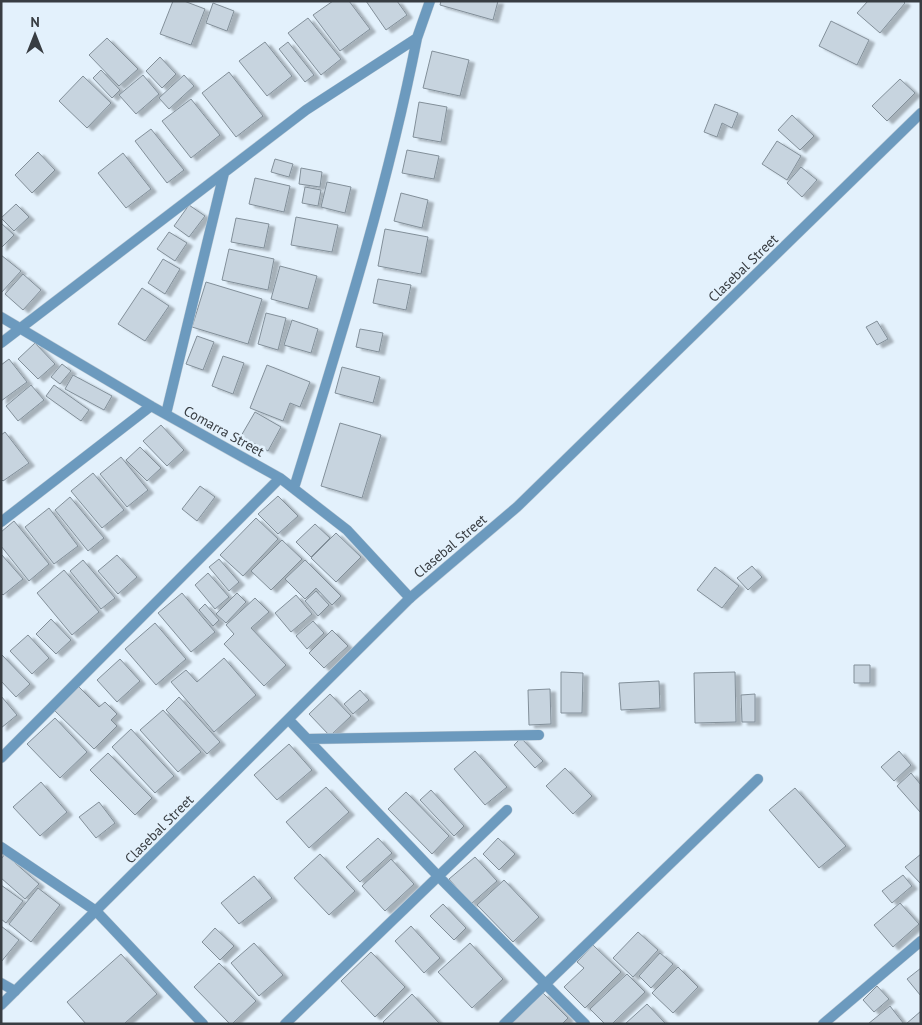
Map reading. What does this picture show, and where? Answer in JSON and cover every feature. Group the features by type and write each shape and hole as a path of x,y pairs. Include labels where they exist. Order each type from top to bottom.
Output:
{"street":[{"path":"294,488 359,278 402,111 417,38 430,1"},
{"path":"1,343 306,110 417,38"},
{"name":"Clasebal Street","path":"1,1005 410,598 517,507 921,113"},
{"path":"166,414 224,173"},
{"name":"Comarra Street","path":"1,317 151,406 280,478 347,530 410,598"},
{"path":"1,522 151,406"},
{"path":"1,758 280,478"},
{"path":"289,720 439,877 585,1024"},
{"path":"307,739 538,736"},
{"path":"504,1024 758,779"},
{"path":"284,1024 507,810"},
{"path":"1,847 96,911 204,1024"},
{"path":"823,1024 921,941"},
{"path":"1,983 15,991"}],"building":[{"path":"173,1 184,1 205,9 191,45 160,34"},
{"path":"333,1 349,1 370,29 340,51 313,15"},
{"path":"366,1 397,1 407,15 386,30"},
{"path":"441,1 498,1 493,20 440,5"},
{"path":"868,1 903,1 905,3 880,33 857,13"},
{"path":"213,3 234,11 227,31 206,23"},
{"path":"308,18 341,59 321,75 288,33"},
{"path":"831,21 869,40 857,65 819,46"},
{"path":"107,38 138,69 119,86 89,55"},
{"path":"265,42 292,76 267,96 239,61"},
{"path":"288,42 314,75 305,82 279,49"},
{"path":"432,51 469,60 460,96 423,88"},
{"path":"160,57 176,74 162,88 146,71"},
{"path":"101,70 120,90 112,98 93,78"},
{"path":"229,72 263,116 236,137 202,93"},
{"path":"143,75 159,94 136,114 119,95"},
{"path":"184,75 194,86 169,109 159,98"},
{"path":"83,76 111,103 87,128 59,101"},
{"path":"900,79 915,93 887,121 872,106"},
{"path":"191,99 220,135 191,158 162,121"},
{"path":"419,102 447,107 441,142 413,137"},
{"path":"715,104 738,113 732,128 722,123 717,137 704,132"},
{"path":"792,115 814,136 800,150 778,130"},
{"path":"151,129 184,170 167,183 135,141"},
{"path":"777,141 801,156 787,180 762,164"},
{"path":"407,150 439,156 434,179 402,173"},
{"path":"38,152 55,170 32,193 15,175"},
{"path":"123,153 151,189 126,208 98,173"},
{"path":"275,159 293,164 289,177 271,172"},
{"path":"801,167 817,180 802,197 787,183"},
{"path":"301,168 322,172 320,187 299,184"},
{"path":"255,178 290,186 284,212 249,204"},
{"path":"327,182 351,187 345,213 321,207"},
{"path":"305,187 321,190 318,206 302,203"},
{"path":"401,193 428,200 422,228 394,221"},
{"path":"16,204 29,217 14,231 1,218"},
{"path":"189,205 205,216 189,237 174,226"},
{"path":"296,217 338,225 332,252 291,245"},
{"path":"236,218 269,224 264,248 231,242"},
{"path":"1,223 14,235 1,248"},
{"path":"385,229 428,237 421,274 378,266"},
{"path":"169,232 187,243 175,261 157,249"},
{"path":"229,249 274,259 268,290 222,280"},
{"path":"1,255 21,271 1,293"},
{"path":"163,259 180,269 165,294 148,283"},
{"path":"280,266 317,276 308,309 271,299"},
{"path":"23,274 41,290 23,310 5,294"},
{"path":"378,279 411,285 406,310 373,303"},
{"path":"206,282 262,299 248,344 192,327"},
{"path":"142,288 169,306 145,341 118,324"},
{"path":"266,313 286,318 278,350 258,344"},
{"path":"292,320 318,329 311,353 284,345"},
{"path":"877,321 888,339 877,345 866,327"},
{"path":"360,329 383,333 379,352 356,347"},
{"path":"197,336 214,342 203,370 186,364"},
{"path":"35,343 55,364 38,379 18,359"},
{"path":"223,356 244,363 233,394 212,386"},
{"path":"9,359 27,382 1,401 1,365"},
{"path":"62,364 71,371 60,384 51,377"},
{"path":"267,365 310,382 300,407 290,403 283,421 250,408"},
{"path":"342,367 380,377 373,403 335,393"},
{"path":"73,375 112,396 104,410 65,389"},
{"path":"31,385 44,400 18,421 6,406"},
{"path":"54,385 89,410 81,421 46,396"},
{"path":"255,412 281,427 268,451 241,436"},
{"path":"340,423 381,435 362,498 321,486"},
{"path":"161,425 184,450 167,466 143,441"},
{"path":"5,432 29,463 3,481 1,479 1,435"},
{"path":"140,447 161,468 147,481 126,460"},
{"path":"121,457 148,490 127,507 100,474"},
{"path":"93,473 124,510 102,528 71,491"},
{"path":"200,486 215,497 197,521 182,509"},
{"path":"278,496 298,516 278,534 258,514"},
{"path":"70,497 104,538 88,551 55,510"},
{"path":"49,508 78,546 54,564 25,527"},
{"path":"256,518 278,539 243,576 220,555"},
{"path":"14,521 49,564 29,581 1,546 1,532"},
{"path":"315,524 330,538 311,557 296,542"},
{"path":"336,533 361,557 336,582 311,558"},
{"path":"282,540 302,559 271,590 251,571"},
{"path":"1,554 23,579 3,595 1,593"},
{"path":"117,555 137,577 118,594 98,571"},
{"path":"219,559 239,582 229,591 209,567"},
{"path":"83,560 115,598 101,609 70,571"},
{"path":"305,560 341,596 332,605 316,588 305,599 285,579"},
{"path":"752,566 762,577 748,590 737,578"},
{"path":"715,567 739,586 722,608 697,590"},
{"path":"64,570 99,612 72,635 37,593"},
{"path":"208,573 229,597 215,609 195,585"},
{"path":"316,591 329,605 318,616 305,601"},
{"path":"182,593 215,632 191,652 158,613"},
{"path":"237,593 246,602 226,623 216,614"},
{"path":"296,595 312,614 291,632 275,613"},
{"path":"255,598 269,612 251,628 286,665 264,686 224,644 234,634 226,625"},
{"path":"205,604 219,620 213,626 199,610"},
{"path":"51,619 71,640 56,654 36,634"},
{"path":"313,621 324,633 307,649 296,636"},
{"path":"155,623 186,659 156,685 125,649"},
{"path":"332,630 348,646 324,668 309,653"},
{"path":"28,635 49,658 32,674 10,651"},
{"path":"1,654 30,684 16,697 1,681"},
{"path":"224,658 256,695 214,732 171,682 186,670 197,682"},
{"path":"120,659 140,681 117,702 97,680"},
{"path":"854,665 870,665 870,683 854,683"},
{"path":"561,672 583,673 582,713 561,713"},
{"path":"735,672 736,722 695,723 694,673"},
{"path":"659,681 660,708 621,710 619,683"},
{"path":"79,687 99,707 105,702 117,714 111,720 117,726 94,749 55,711"},
{"path":"550,689 551,724 529,725 528,690"},
{"path":"360,690 369,700 353,714 344,704"},
{"path":"330,694 351,716 330,736 309,714"},
{"path":"755,694 755,722 742,722 741,695"},
{"path":"1,696 17,715 1,728"},
{"path":"179,697 220,742 207,754 166,710"},
{"path":"163,710 201,752 178,772 140,730"},
{"path":"55,718 87,752 60,778 27,744"},
{"path":"131,729 174,776 155,793 112,747"},
{"path":"521,738 543,761 535,768 514,745"},
{"path":"289,744 312,770 277,800 254,775"},
{"path":"475,751 507,787 485,805 454,769"},
{"path":"899,751 911,765 894,781 881,767"},
{"path":"108,753 152,798 135,815 90,770"},
{"path":"565,768 592,796 573,814 546,786"},
{"path":"911,773 921,785 921,813 897,786"},
{"path":"41,782 67,812 40,836 13,807"},
{"path":"326,787 349,812 309,848 286,822"},
{"path":"795,788 846,846 819,868 769,810"},
{"path":"431,790 464,826 454,836 420,800"},
{"path":"406,792 449,836 432,854 388,809"},
{"path":"99,802 115,823 96,838 79,817"},
{"path":"378,838 392,853 360,882 346,867"},
{"path":"498,838 515,854 499,870 483,854"},
{"path":"5,854 39,884 25,899 1,878 1,859"},
{"path":"320,854 355,891 329,915 294,878"},
{"path":"921,854 921,884 905,867"},
{"path":"475,857 497,881 471,904 449,879"},
{"path":"391,859 414,884 385,911 362,886"},
{"path":"903,875 912,886 892,903 882,891"},
{"path":"254,876 272,898 239,924 221,903"},
{"path":"504,880 539,917 513,942 477,905"},
{"path":"1,885 23,901 6,923 1,919"},
{"path":"38,888 60,905 31,942 9,924"},
{"path":"900,903 919,924 893,947 874,925"},
{"path":"443,904 466,928 454,940 430,916"},
{"path":"1,926 19,940 1,962"},
{"path":"411,926 440,958 424,973 395,941"},
{"path":"215,928 234,946 220,960 202,942"},
{"path":"638,932 658,950 633,977 613,958"},
{"path":"254,943 283,975 259,996 231,963"},
{"path":"470,943 503,979 472,1008 438,972"},
{"path":"593,945 621,972 585,1008 564,987 584,968 577,962"},
{"path":"371,952 405,987 375,1017 341,981"},
{"path":"660,953 673,964 651,988 639,976"},
{"path":"121,954 157,994 124,1024 86,1024 67,1002"},
{"path":"219,963 256,1001 232,1024 194,987"},
{"path":"678,967 698,987 673,1013 652,993"},
{"path":"921,968 921,996 907,979"},
{"path":"627,974 645,992 612,1024 605,1024 590,1009"},
{"path":"877,986 889,999 874,1012 863,1000"},
{"path":"543,993 568,1018 562,1024 511,1024"},
{"path":"412,994 440,1024 385,1024 383,1022"},
{"path":"647,1004 666,1024 625,1024"},
{"path":"890,1006 904,1024 868,1024"},
{"path":"921,1011 921,1024 906,1024"}]}
